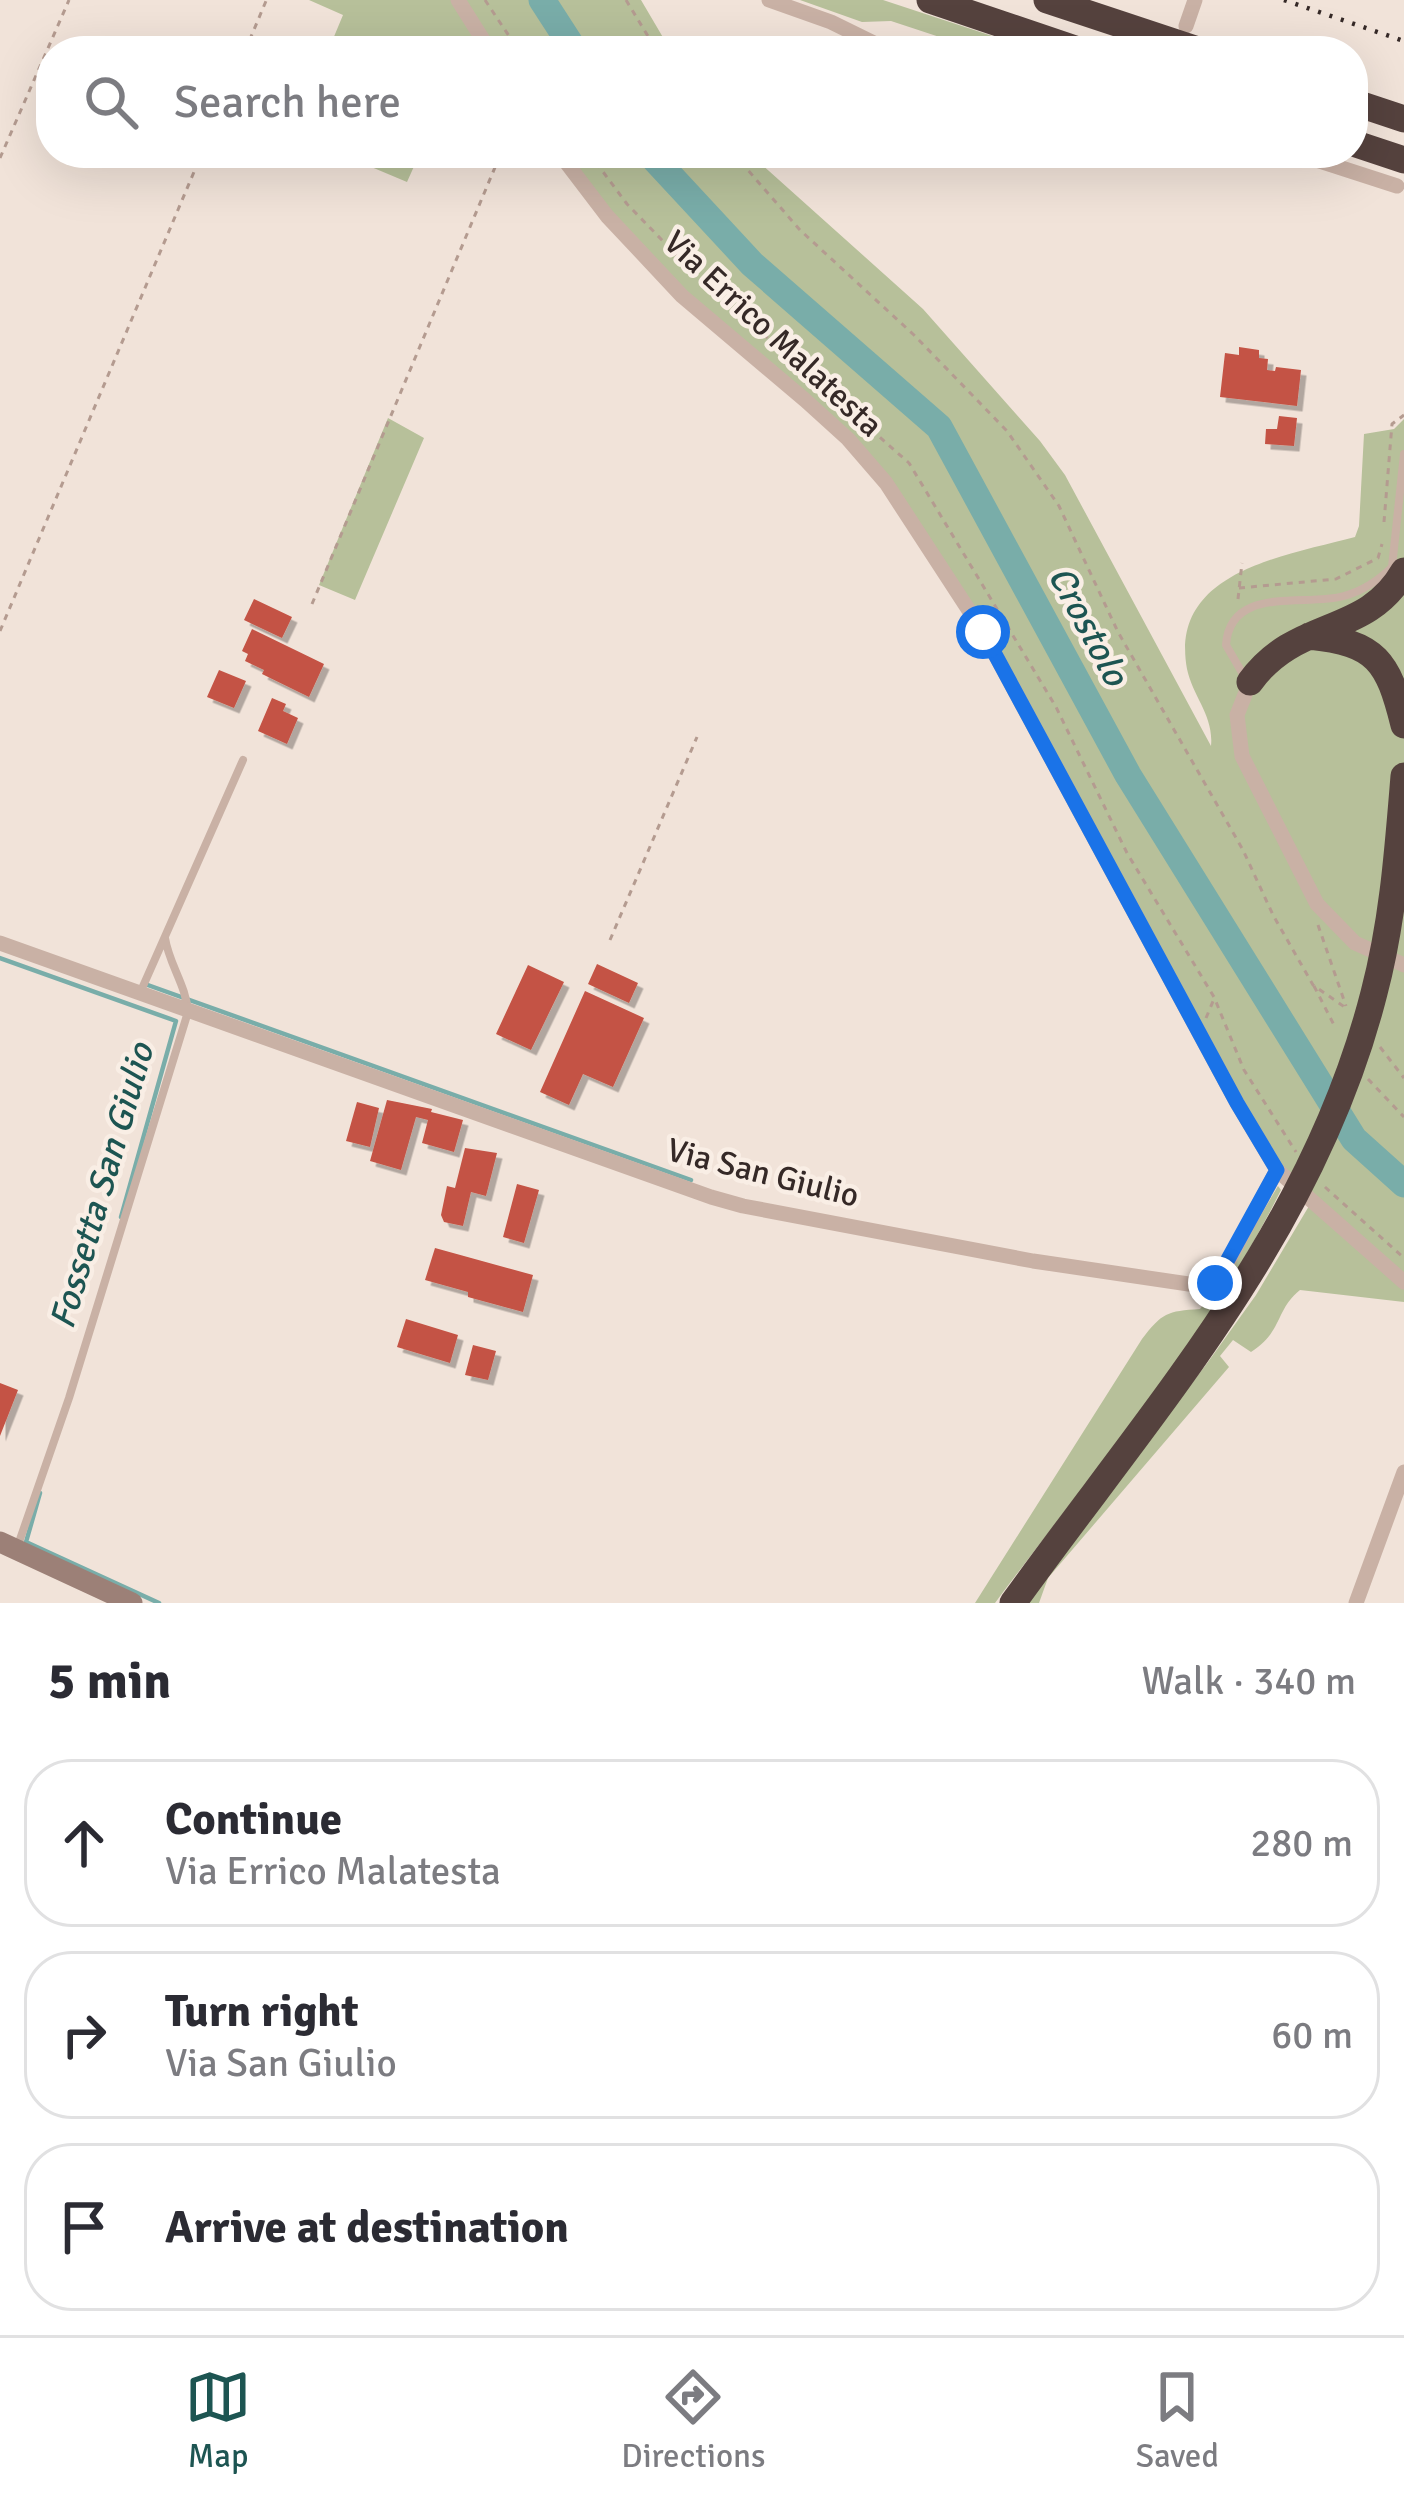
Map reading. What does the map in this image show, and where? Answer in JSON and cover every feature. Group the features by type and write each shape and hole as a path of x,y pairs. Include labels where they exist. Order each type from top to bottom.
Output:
{"highway":[{"path":"930,0 1037,36"},
{"path":"1048,0 1156,36"},
{"path":"1368,107 1404,118"},
{"path":"1368,152 1401,171"},
{"path":"1250,682 1280,649 1366,613 1387,596 1404,572"},
{"path":"1305,635 1355,643 1380,661 1393,682 1404,725"},
{"path":"1013,1603 1201,1350 1282,1225 1339,1104 1374,993 1399,850 1404,776"}],"street":[{"path":"458,0 481,36"},
{"path":"769,0 859,36"},
{"path":"1186,26 1195,0"},
{"path":"1368,165 1401,171"},
{"name":"Via Errico Malatesta","path":"570,168 607,217 682,296 848,439 886,483 983,632 1277,1170 1404,1282"},
{"path":"1250,682 1237,715 1242,756 1321,909 1354,943 1404,965"},
{"name":"Via San Giulio","path":"0,943 742,1206 1033,1261 1209,1287 1220,1277 1277,1170"},
{"path":"1356,1603 1404,1472"},
{"path":"8,1546 132,1603"}],"lane":[{"path":"1250,682 1232,662 1226,645 1230,625 1243,610 1256,604 1340,597 1370,584 1392,567 1404,454"},
{"path":"140,993 243,760"},
{"path":"8,1546 69,1398 188,1012 165,938"}],"path":[{"path":"53,36 69,0"},
{"path":"485,0 509,36"},
{"path":"626,0 648,36"},
{"path":"251,36 266,1"},
{"path":"0,158 36,76"},
{"path":"0,631 196,168"},
{"path":"312,604 495,168"},
{"path":"746,168 800,230 914,335 1007,431 1059,506 1118,632 1243,850 1334,1025"},
{"path":"1242,563 1239,588 1336,579 1378,558 1392,424 1404,415"},
{"path":"610,940 697,737"},
{"path":"1313,985 1348,1009 1318,926 1321,909"},
{"path":"1214,997 1244,1070 1305,1163"},
{"path":"1370,1035 1404,1078"},
{"path":"1367,1077 1404,1117"},
{"path":"1316,1175 1404,1258"}],"green space":[{"path":"309,0 641,0 662,36 484,36 478,26 473,36 334,36 343,15"},
{"path":"800,0 883,0 992,36 936,36 891,21 862,22"},
{"path":"374,168 413,168 407,182"},
{"path":"575,168 766,168 923,309 1065,475 1211,746 1209,725 1187,669 1186,636 1196,610 1214,589 1238,573 1355,537 1364,434 1394,429 1404,419 1404,1276 1283,1172 886,478 683,294"},
{"path":"388,418 424,438 355,600 319,585"},
{"path":"1278,1186 1281,1190 1251,1246 1147,1403 995,1603 975,1603 1142,1339 1166,1315 1200,1309 1221,1283"},
{"path":"1309,1206 1404,1286 1404,1302 1300,1290 1274,1329 1251,1352 1233,1340 1220,1356 1229,1367 1048,1578 1039,1603 1025,1603 1256,1295"}],"building":[{"path":"1239,347 1259,350 1259,358 1268,359 1267,370 1301,370 1297,406 1220,397 1225,353 1239,355"},
{"path":"1279,416 1297,418 1294,446 1265,444 1266,429 1277,429"},
{"path":"254,599 292,617 282,638 244,620"},
{"path":"252,629 324,664 309,697 245,661 248,654 242,651"},
{"path":"219,670 246,681 234,708 207,697"},
{"path":"272,698 286,704 283,711 298,718 287,744 258,731"},
{"path":"597,964 638,983 629,1003 588,984"},
{"path":"528,965 564,982 531,1050 496,1034"},
{"path":"585,991 644,1018 613,1087 583,1074 569,1105 540,1092"},
{"path":"387,1100 463,1120 454,1152 422,1143 428,1120 416,1117 401,1170 370,1161"},
{"path":"357,1102 379,1108 370,1147 346,1141"},
{"path":"465,1148 497,1153 486,1196 471,1192 463,1226 444,1222 441,1215 447,1186 455,1188"},
{"path":"517,1184 539,1190 524,1243 503,1237"},
{"path":"435,1248 533,1275 523,1312 425,1280"},
{"path":"406,1319 458,1335 450,1363 397,1347"},
{"path":"473,1345 496,1351 488,1380 465,1375"},
{"path":"0,1383 18,1390 0,1436"}],"waterway":[{"name":"Crostolo","path":"542,0 565,36"},
{"name":"Crostolo","path":"663,168 752,264 939,427 1128,775 1354,1139 1404,1184"},
{"name":"Fossetta San Giulio","path":"0,958 176,1021 121,1217"},
{"path":"145,984 691,1180"},
{"path":"40,1493 26,1542 159,1603"}],"railway":[{"path":"1284,0 1404,41"}],"route":[{"path":"983,632 1277,1170 1215,1283"}]}
